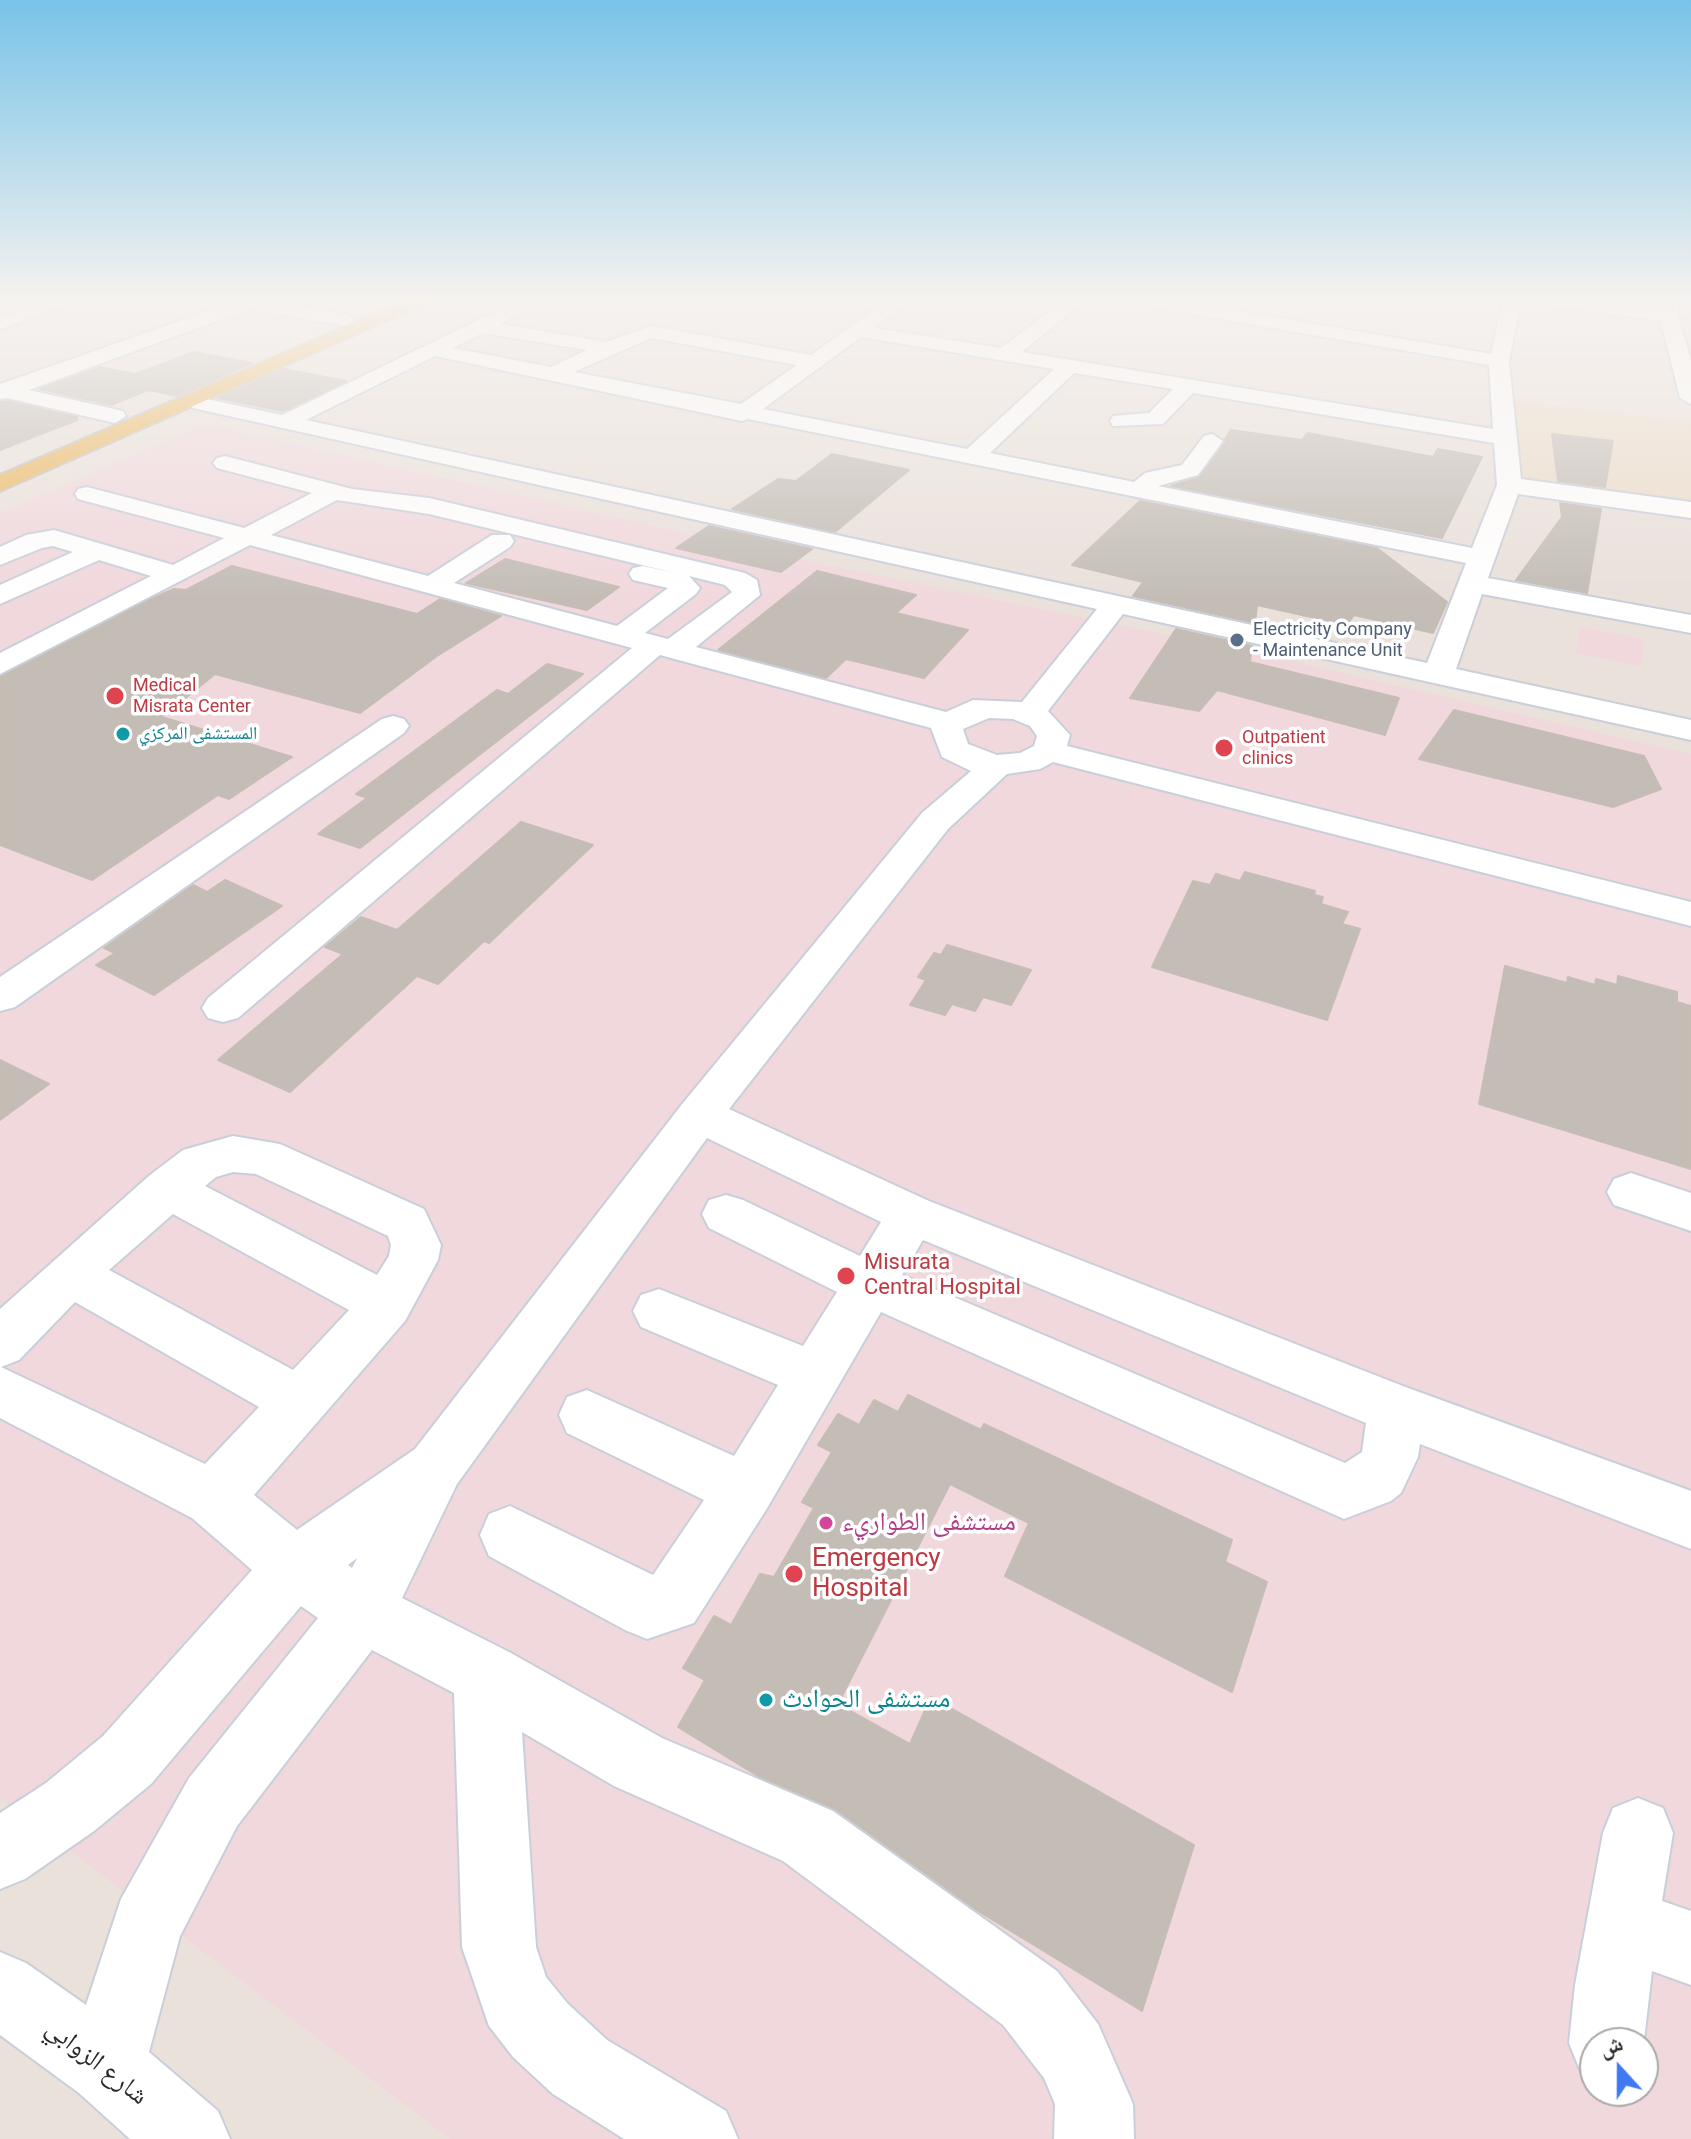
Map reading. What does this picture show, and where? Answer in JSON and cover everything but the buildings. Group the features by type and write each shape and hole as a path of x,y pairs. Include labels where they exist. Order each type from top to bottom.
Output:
{"main road":[{"path":"0,464 156,399"},
{"path":"0,484 200,399"}],"street":[{"path":"37,399 115,416"},
{"path":"287,421 333,399"},
{"path":"670,399 1138,491 1691,624"},
{"path":"742,414 763,399"},
{"path":"971,458 1034,399"},
{"path":"1121,421 1155,419 1175,399"},
{"path":"1267,399 1507,438"},
{"path":"1439,673 1509,485 1503,399"},
{"path":"193,402 1691,730"},
{"path":"1138,491 1154,478 1190,470 1212,441"},
{"path":"223,1008 650,644 746,595 747,586 735,579 429,506 335,491 225,463"},
{"path":"1509,485 1691,510"},
{"path":"0,665 335,491"},
{"path":"87,494 950,723"},
{"path":"384,514 685,585 650,644"},
{"path":"285,517 328,528"},
{"path":"0,557 35,541 54,538 175,574"},
{"path":"431,586 501,541"},
{"path":"0,596 97,551"},
{"path":"318,556 310,573 315,581 426,611 480,599"},
{"path":"1018,711 1102,601"},
{"path":"1049,751 1054,735 1041,719 1018,711 973,710 950,723 946,731 947,741 982,761 1028,762 1049,751 1691,914"},
{"path":"0,997 393,726"},
{"path":"106,2066 147,1925 213,1802 363,1611 437,1465 699,1115 982,761"},
{"path":"699,1115 912,1215 1396,1409 1691,1520"},
{"path":"0,1344 70,1274 167,1188 200,1163 233,1154 263,1157 407,1223 416,1245 413,1260 387,1305 213,1498"},
{"path":"167,1188 387,1305"},
{"path":"1631,1192 1691,1212"},
{"path":"726,1214 872,1285 1344,1491 1371,1482 1381,1474 1393,1444 1396,1409"},
{"path":"510,1535 647,1608 672,1601 745,1490 912,1215"},
{"path":"70,1274 301,1403"},
{"path":"659,1311 814,1375"},
{"path":"0,1391 213,1498 295,1567 363,1611 486,1675 638,1762 808,1836 1030,1998 1071,2051 1094,2104 1094,2139"},
{"path":"587,1415 745,1490"},
{"path":"0,1854 70,1807 127,1760 295,1567 437,1465"},
{"path":"486,1675 499,1947 516,1999 540,2030 580,2067 698,2139"},
{"path":"1609,2027 1638,1833"},
{"path":"1622,1924 1691,1948"},
{"name":"شارع الزوابي","path":"0,1989 106,2066 190,2139"}],"shaded area":[{"path":"1509,400 1691,422 1691,503 1516,482"},
{"name":"Misurata Central Hospital","path":"205,424 808,561 1265,655 1691,754 1691,2139 450,2139 0,1798 0,513"},
{"path":"1580,627 1644,639 1641,666 1576,653"}],"place":[{"name":"Electricity Company - Maintenance Unit","path":"1237,640"},
{"name":"Medical Misrata Center","path":"115,696"},
{"name":"المستشفى المركزي","path":"123,734"},
{"name":"Outpatient clinics","path":"1224,748"},
{"name":"Misurata Central Hospital","path":"846,1276"},
{"name":"مستشفى الطواريء","path":"826,1523"},
{"name":"Emergency Hospital","path":"794,1574"},
{"name":"مستشفى الحوادث","path":"766,1700"}]}
